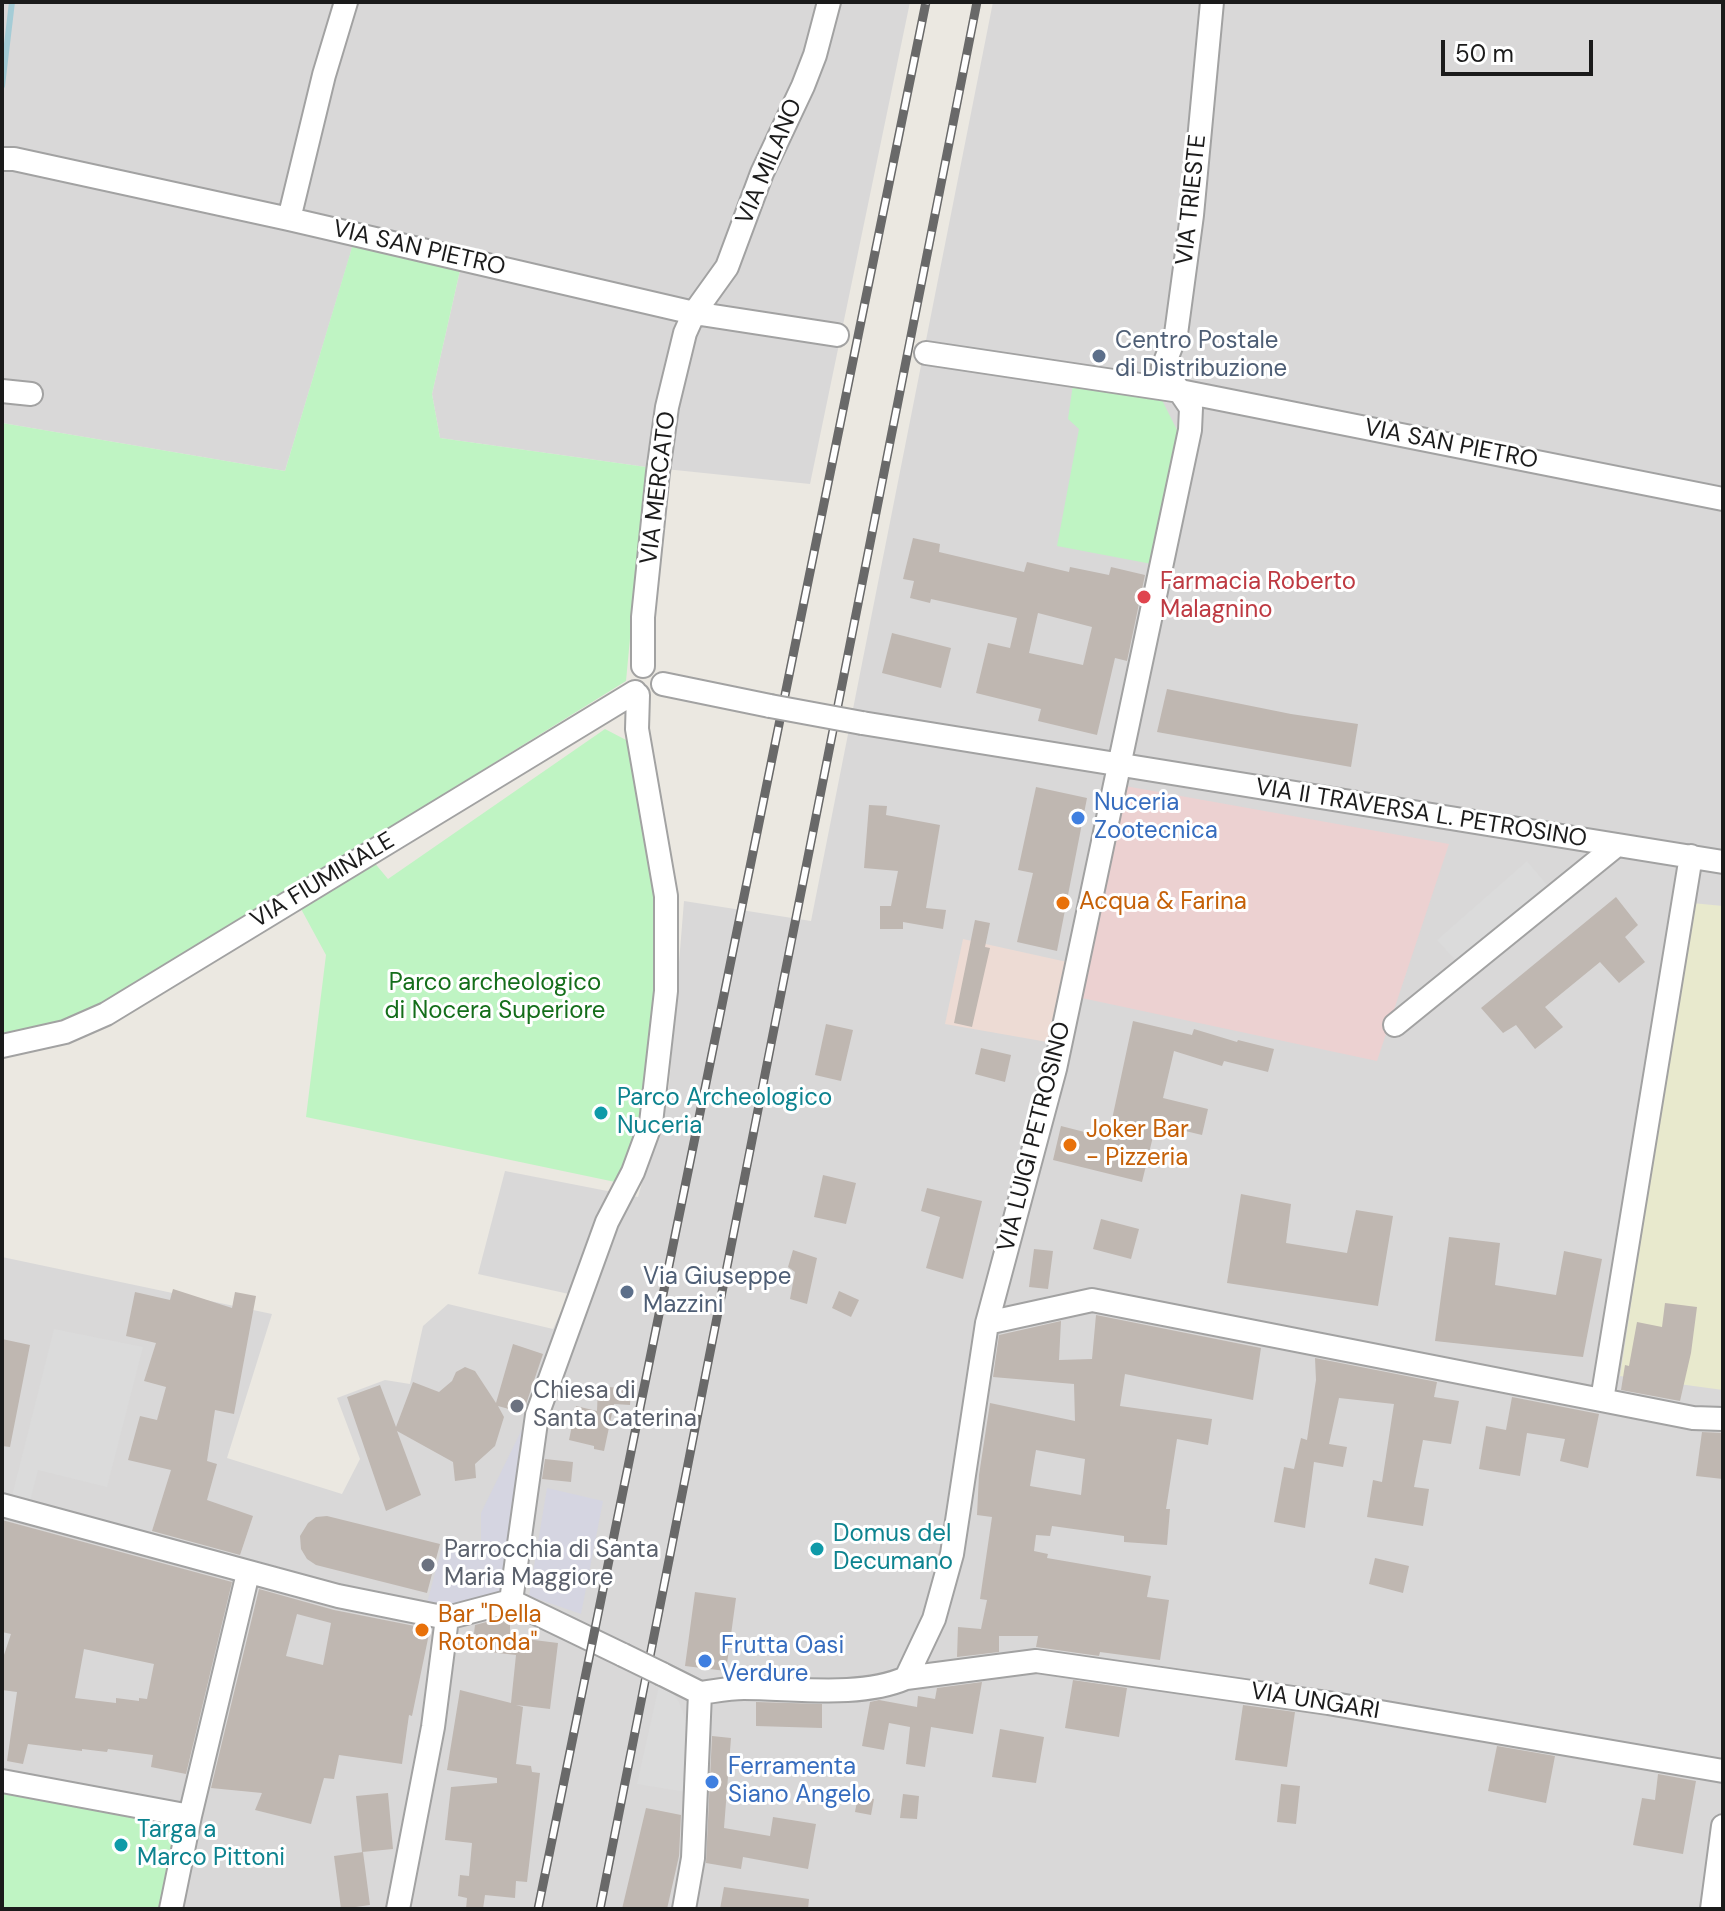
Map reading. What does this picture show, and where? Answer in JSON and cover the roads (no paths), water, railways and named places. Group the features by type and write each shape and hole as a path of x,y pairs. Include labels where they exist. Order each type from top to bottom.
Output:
{"street":[{"path":"289,219 324,75 346,2"},
{"name":"VIA MILANO","path":"694,313 727,267 762,173 815,55 829,2"},
{"name":"VIA TRIESTE","path":"1180,391 1163,367 1176,334 1192,215 1212,2"},
{"name":"VIA SAN PIETRO","path":"8,159 289,219 694,313 837,335"},
{"name":"VIA MERCATO","path":"643,666 643,617 667,407 685,333 694,313"},
{"name":"VIA SAN PIETRO","path":"926,353 1180,391 1723,499"},
{"path":"2,391 31,394"},
{"name":"VIA LUIGI PETROSINO","path":"906,1678 934,1619 952,1554 987,1323 1055,1069 1120,767 1190,430 1191,408 1180,391"},
{"path":"511,1601 537,1415 607,1222 633,1172 651,1123 666,991 666,896 637,729 637,694 632,677 643,666 658,670 663,684 654,697 637,694"},
{"name":"VIA II TRAVERSA L. PETROSINO","path":"663,684 862,723 1120,767 1723,862"},
{"name":"VIA FIUMINALE","path":"2,1046 65,1032 106,1014 637,694"},
{"path":"1395,1025 1617,845"},
{"path":"1602,1400 1691,856"},
{"path":"987,1323 1092,1300 1693,1418 1723,1419"},
{"path":"2,1505 338,1596 447,1618 511,1601 700,1693 739,1688 852,1689 887,1686 906,1678"},
{"path":"171,1909 248,1573"},
{"path":"398,1909 433,1727 447,1618"},
{"name":"VIA UNGARI","path":"906,1678 1036,1661 1344,1706 1723,1771"},
{"path":"684,1909 693,1858 700,1693"},
{"path":"2,1781 190,1816"},
{"path":"1712,1909 1723,1826"}],"waterway":[{"path":"2,86 12,2"}],"railway":[{"path":"538,1909 926,2"},
{"path":"600,1909 977,2"}],"place":[{"name":"Centro Postale di Distribuzione","path":"1099,356"},
{"name":"Farmacia Roberto Malagnino","path":"1144,597"},
{"name":"Nuceria Zootecnica","path":"1078,818"},
{"name":"Acqua & Farina","path":"1063,903"},
{"name":"Parco Archeologico Nuceria","path":"601,1113"},
{"name":"Joker Bar - Pizzeria","path":"1070,1145"},
{"name":"Via Giuseppe Mazzini","path":"627,1292"},
{"name":"Chiesa di Santa Caterina","path":"517,1406"},
{"name":"Domus del Decumano","path":"817,1549"},
{"name":"Parrocchia di Santa Maria Maggiore","path":"428,1565"},
{"name":"Bar \"Della Rotonda\"","path":"422,1630"},
{"name":"Frutta Oasi Verdure","path":"705,1661"},
{"name":"Ferramenta Siano Angelo","path":"712,1782"},
{"name":"Targa a Marco Pittoni","path":"121,1845"}],"park label":[{"name":"Parco archeologico di Nocera Superiore","path":"495,998"}]}
